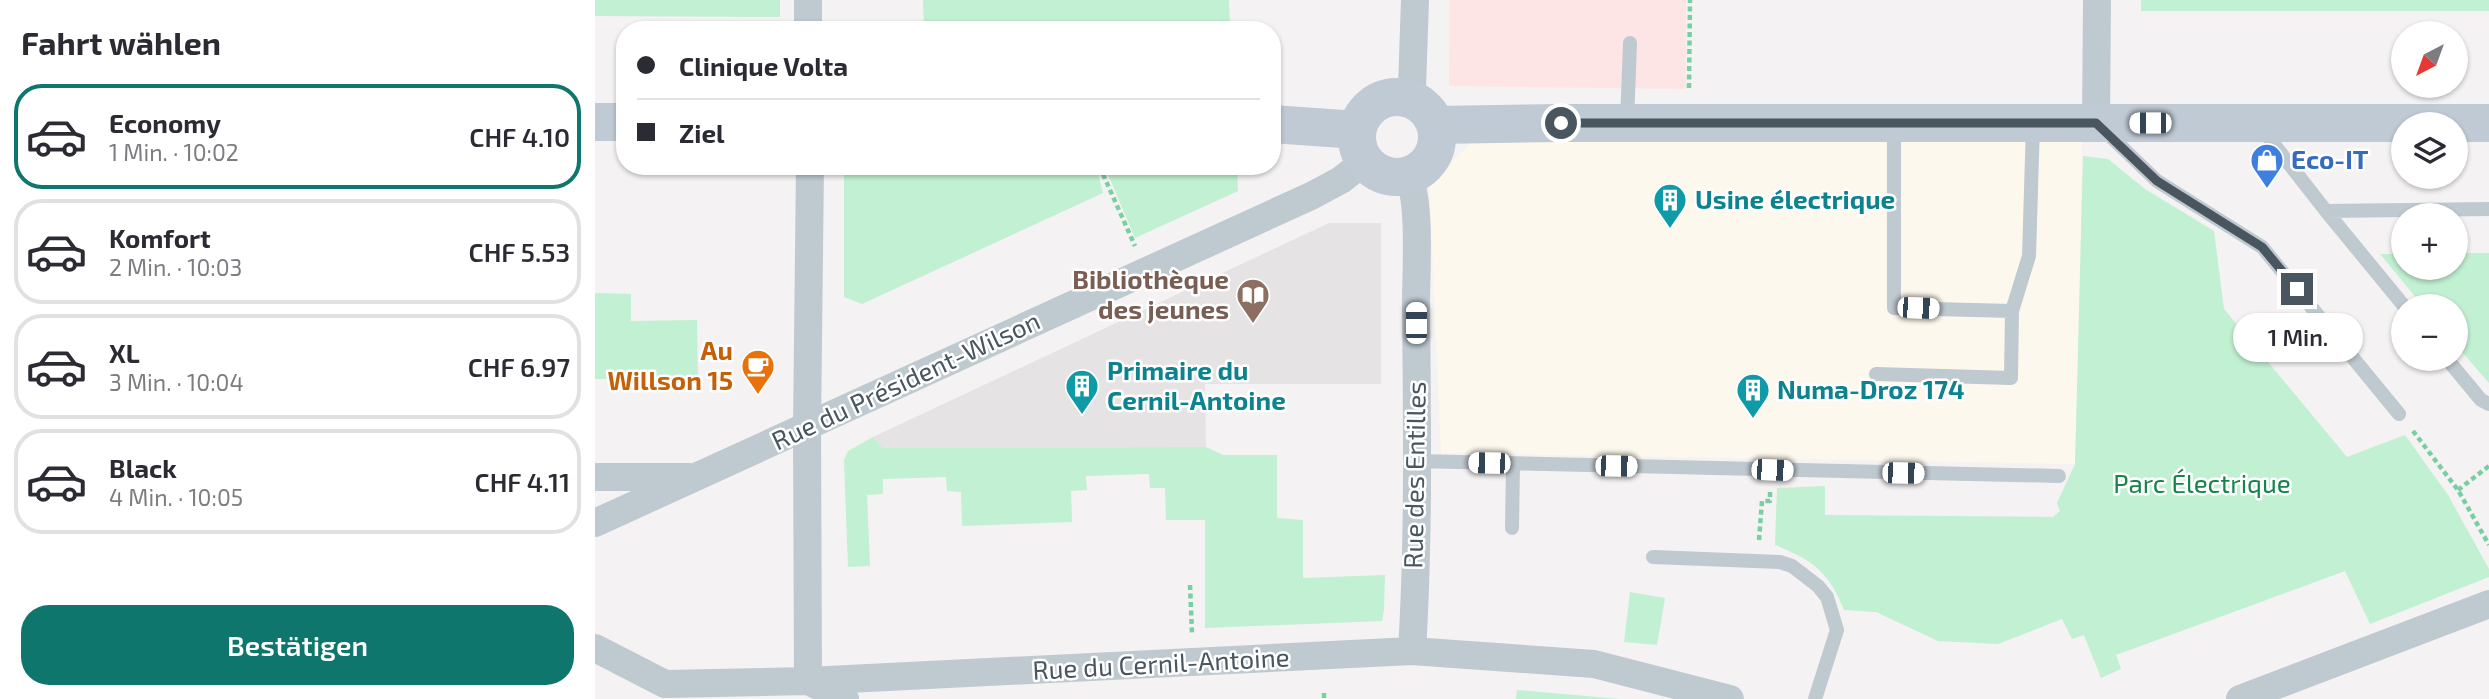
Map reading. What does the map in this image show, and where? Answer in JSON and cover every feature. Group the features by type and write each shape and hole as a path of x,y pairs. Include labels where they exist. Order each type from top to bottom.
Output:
{"main road":[{"path":"1395,96 1408,98 1425,108 1435,125 1437,136 1432,156 1426,164 1408,175 1396,177 1374,170 1361,146 1362,117 1382,99 1395,96"},
{"path":"595,122 616,122"},
{"path":"1435,125 2489,123"},
{"path":"1281,126 1361,146"}],"street":[{"path":"808,0 809,21"},
{"path":"1408,98 1412,87 1415,0"},
{"path":"2096,123 2097,0"},
{"name":"Rue du Président-Wilson","path":"595,523 1311,196 1341,180 1361,146"},
{"path":"810,175 808,681 845,699"},
{"name":"Rue des Entilles","path":"1408,175 1413,186 1416,240 1416,461 1412,651"},
{"path":"595,477 698,477"},
{"path":"2240,699 2489,604"},
{"name":"Rue du Cernil-Antoine","path":"595,648 665,684 808,681 1412,651 1594,664 1730,699"}],"lane":[{"path":"1627,123 1630,43"},
{"path":"1893,123 1894,308 2012,311"},
{"path":"1877,374 2011,377 2012,311 2029,256 2033,123"},
{"path":"2096,123 2157,181 2262,247 2399,414"},
{"path":"2257,123 2394,294"},
{"path":"2326,211 2489,209"},
{"path":"2457,371 2481,400 2489,404"},
{"path":"1416,461 2060,476"},
{"path":"1512,528 1513,464"},
{"path":"1653,557 1780,562 1806,575 1827,597 1837,630 1815,699"}],"path":[{"path":"1689,99 1690,0"},
{"path":"1103,175 1135,247"},
{"path":"2409,427 2458,489 2489,545"},
{"path":"2458,489 2489,466"},
{"path":"1759,539 1762,500 1770,500 1770,489"},
{"path":"1190,585 1193,663"}],"shaded area":[{"path":"1450,0 1686,0 1686,89 1449,86"},
{"path":"1475,139 2082,139 2075,464 1441,453 1429,183"},
{"path":"1329,223 1381,223 1381,384 1205,384 1206,447 883,448 873,437"}],"green space":[{"path":"595,0 780,0 780,17 595,16"},
{"path":"923,0 1229,0 1230,21 924,21"},
{"path":"2141,0 2489,0 2489,11 2141,11"},
{"name":"Parc Électrique","path":"2083,156 2108,159 2145,189 2214,231 2224,309 2347,457 2405,435 2448,495 2489,569 2489,577 2370,624 2345,571 2116,655 2121,669 2101,678 2084,635 2072,639 2062,619 1998,644 1938,641 1876,612 1844,610 1832,586 1818,569 1800,556 1775,545 1777,488 1825,486 1825,515 2053,517 2060,511 2057,503 2075,464"},
{"path":"844,175 1098,175 1103,193 862,304 844,297"},
{"path":"1108,175 1237,175 1238,191 1135,238"},
{"path":"2468,253 2489,253 2489,383 2468,359 2468,294 2413,294 2402,280 2468,280"},
{"path":"2380,254 2391,254 2391,267"},
{"path":"595,293 631,294 631,321 697,320 698,379 595,379"},
{"path":"873,437 883,448 1206,447 1223,455 1277,455 1277,518 1303,520 1303,578 1385,575 1382,621 1205,628 1205,520 1166,520 1165,488 1150,488 1149,474 1086,476 1087,490 1071,491 1072,522 962,526 961,492 947,491 946,477 883,479 883,494 867,495 870,566 848,567 844,460 848,451"},
{"path":"1630,592 1665,598 1657,645 1624,642"},
{"path":"1517,690 1620,699 1516,699"}],"place":[{"name":"Eco-IT","path":"2267,190"},
{"name":"Usine électrique","path":"1670,230"},
{"name":"Bibliothèque des jeunes","path":"1253,325"},
{"name":"Au Willson 15","path":"758,396"},
{"name":"Primaire du Cernil-Antoine","path":"1082,416"},
{"name":"Numa-Droz 174","path":"1753,420"}],"route":[{"path":"1561,123 2096,123 2157,181 2262,247 2297,289"}]}
